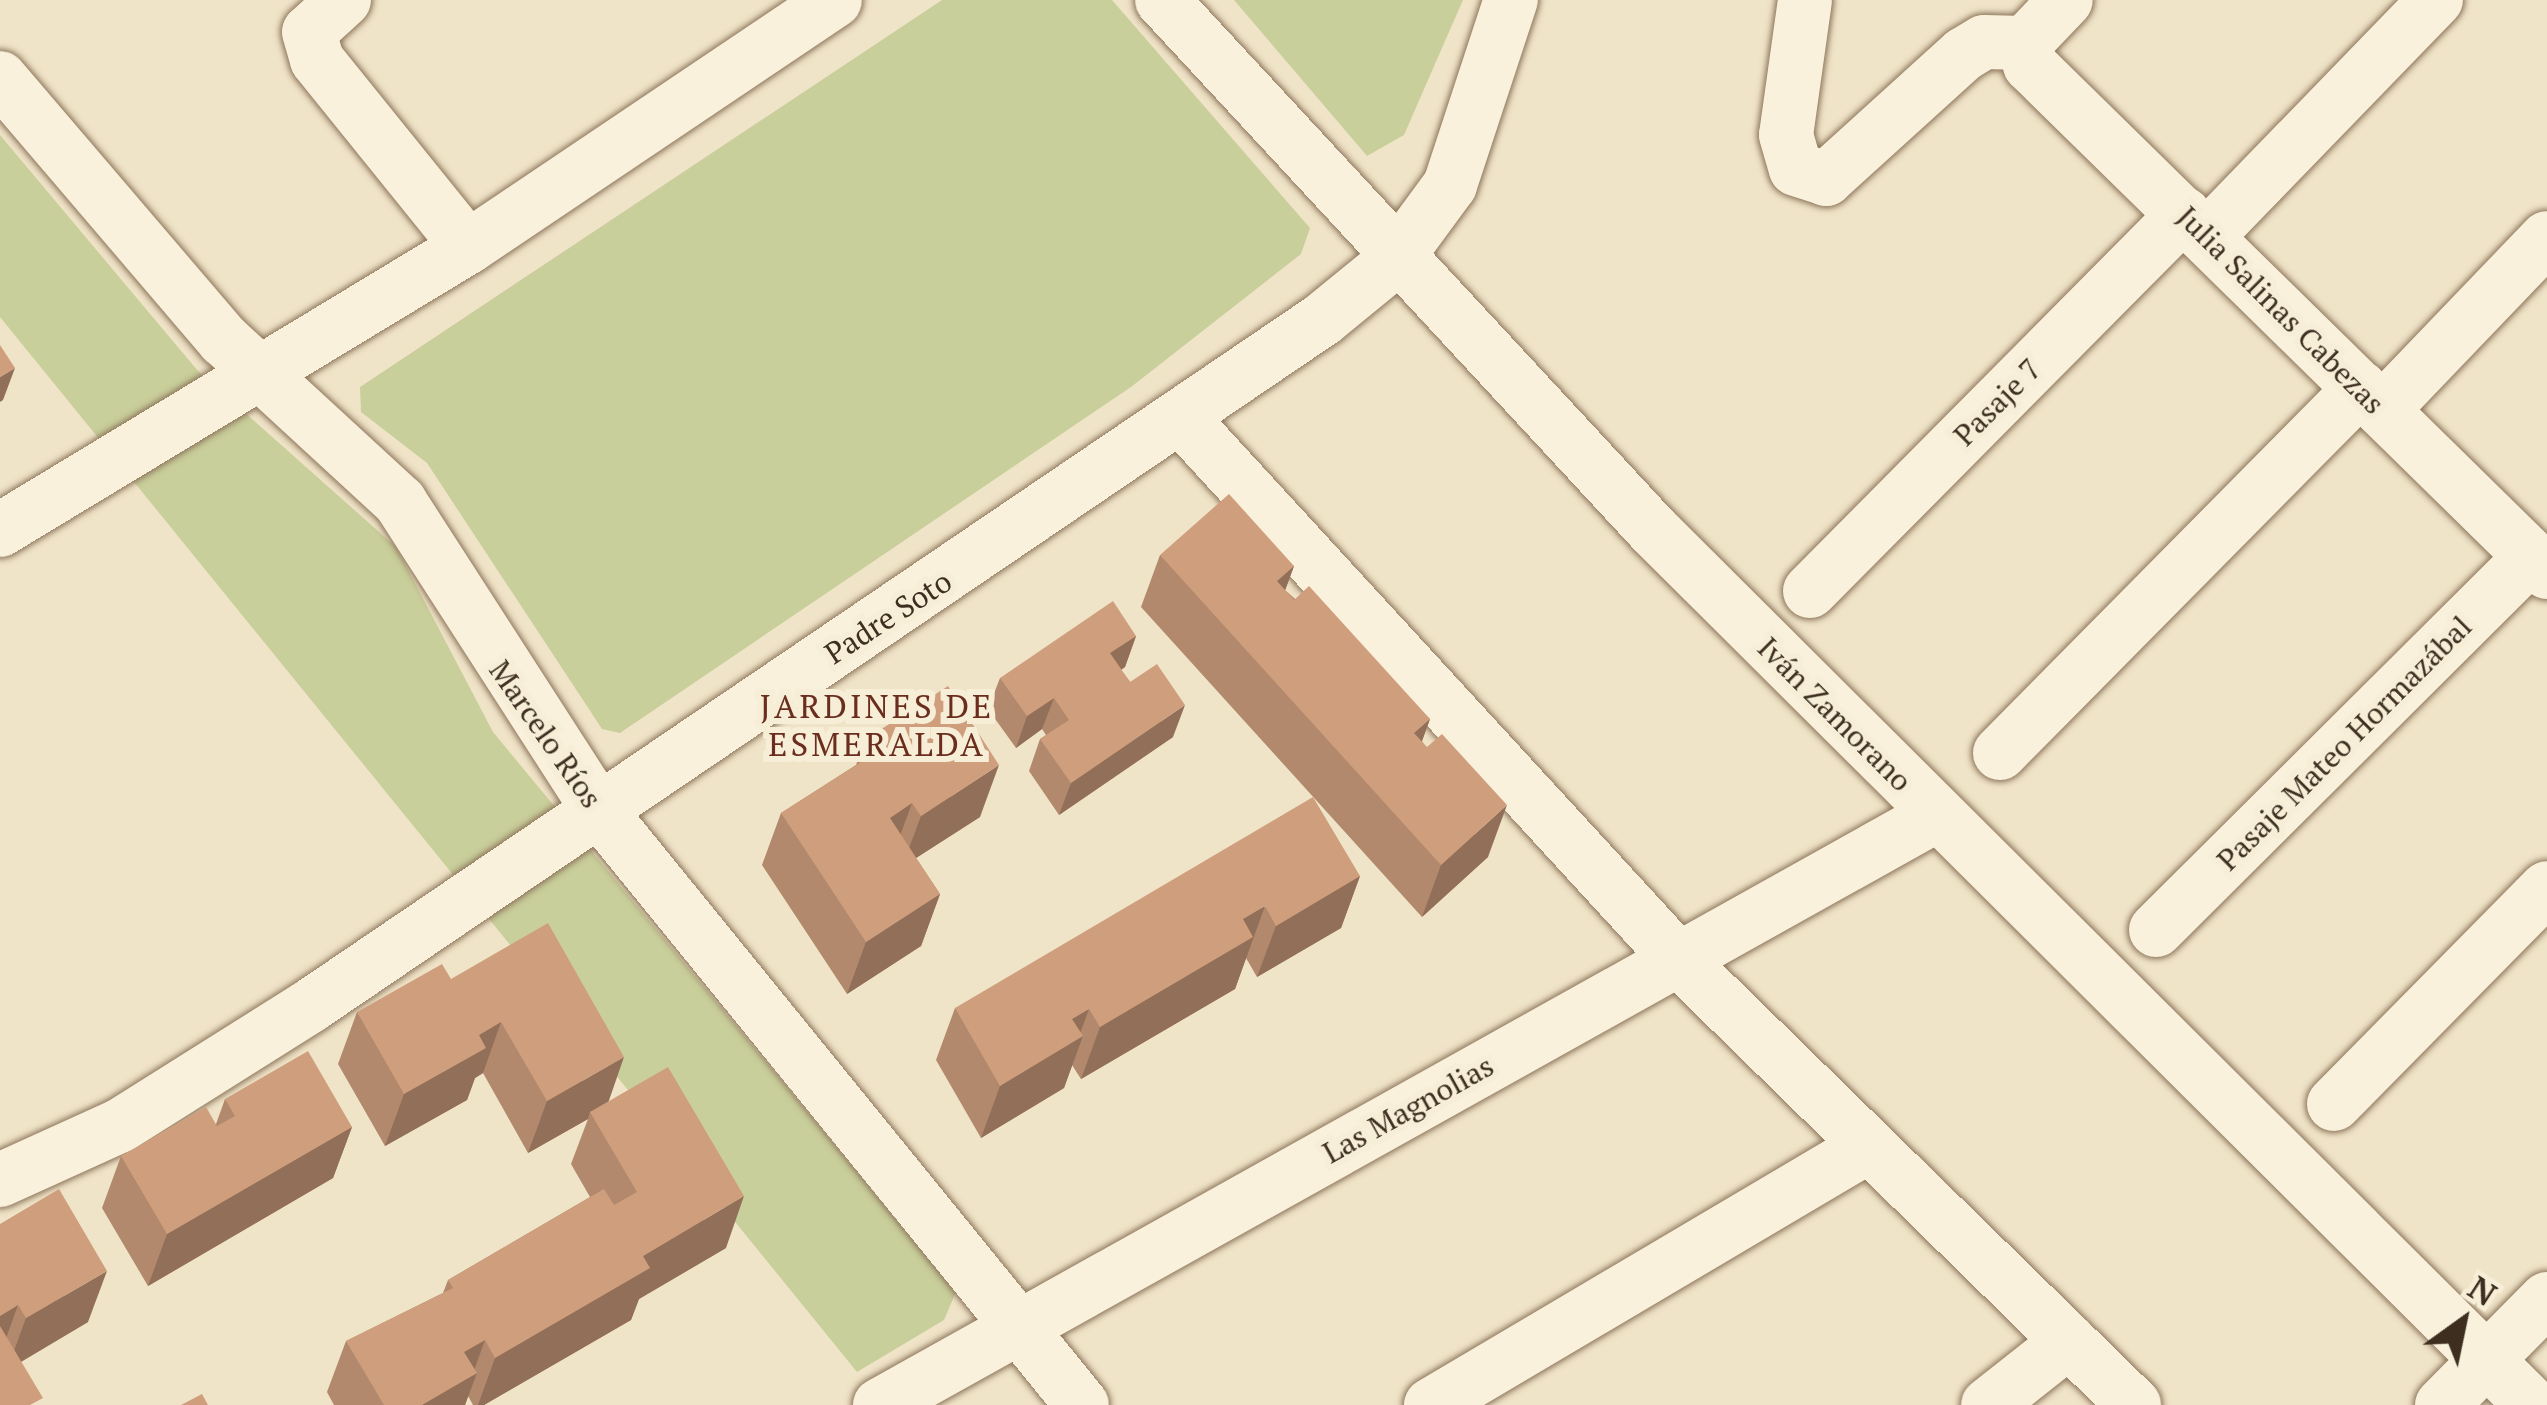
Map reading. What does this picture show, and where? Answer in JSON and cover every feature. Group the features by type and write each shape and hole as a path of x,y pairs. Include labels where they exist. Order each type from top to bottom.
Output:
{"street":[{"path":"344,0 309,32 317,60 468,247"},
{"name":"Iván Zamorano","path":"1162,0 1395,260 1937,815 2532,1405"},
{"name":"Padre Soto","path":"0,1180 121,1125 1184,422 1395,260 1450,185 1511,0"},
{"path":"1805,0 1786,135 1796,169 1826,179 1964,54 1984,42 2025,43 2066,0"},
{"name":"Pasaje 7","path":"1810,591 2436,0"},
{"path":"0,530 264,375 468,247 820,4"},
{"name":"Julia Salinas Cabezas","path":"2025,43 2030,64 2539,565"},
{"name":"Marcelo Ríos","path":"0,78 264,375 400,502 597,808 1082,1405"},
{"path":"2000,753 2547,238"},
{"path":"1184,422 1678,958 2134,1405"},
{"name":"Pasaje Mateo Hormazábal","path":"2156,930 2539,565"},
{"name":"Las Magnolias","path":"880,1405 1937,815"},
{"path":"2334,1104 2547,888"},
{"path":"1431,1405 1869,1145"},
{"path":"2442,1405 2547,1299"},
{"path":"1988,1405 2069,1341"}],"green space":[{"path":"942,0 1112,0 1310,228 1301,254 1131,387 620,733 602,729 427,463 361,412 360,387"},
{"path":"1234,0 1463,0 1404,135 1367,156"},
{"path":"0,135 198,371 396,547 493,732 956,1292 944,1320 857,1372 0,317"}],"building":[{"path":"0,345 15,368 0,377"},
{"path":"1229,494 1294,566 1277,581 1294,600 1309,586 1430,719 1414,733 1427,747 1442,734 1507,805 1441,865 1160,555"},
{"path":"1113,601 1136,636 1110,653 1130,682 1157,664 1185,705 1071,783 1040,739 1069,720 1054,698 1027,716 1000,678"},
{"path":"948,686 999,765 921,816 912,803 890,818 940,894 866,942 781,813 875,753 866,739"},
{"path":"1313,797 1360,876 1276,926 1265,906 1243,919 1253,937 1100,1027 1089,1009 1072,1019 1083,1036 1000,1086 955,1008"},
{"path":"548,923 624,1057 547,1101 501,1022 479,1035 486,1048 404,1094 357,1012 442,964 451,979"},
{"path":"308,1051 352,1127 167,1234 121,1156 206,1107 217,1126 235,1116 225,1099"},
{"path":"668,1067 744,1196 643,1256 650,1268 495,1358 485,1340 464,1352 477,1373 422,1405 384,1405 346,1341 453,1288 448,1280 604,1189 614,1205 637,1192 590,1112"},
{"path":"59,1189 107,1271 26,1318 18,1305 0,1316 0,1224"},
{"path":"0,1326 43,1398 30,1405 0,1405"},
{"path":"202,1394 208,1405 181,1405"}],"district":[{"name":"JARDINES DE ESMERALDA","path":"877,725"}]}
